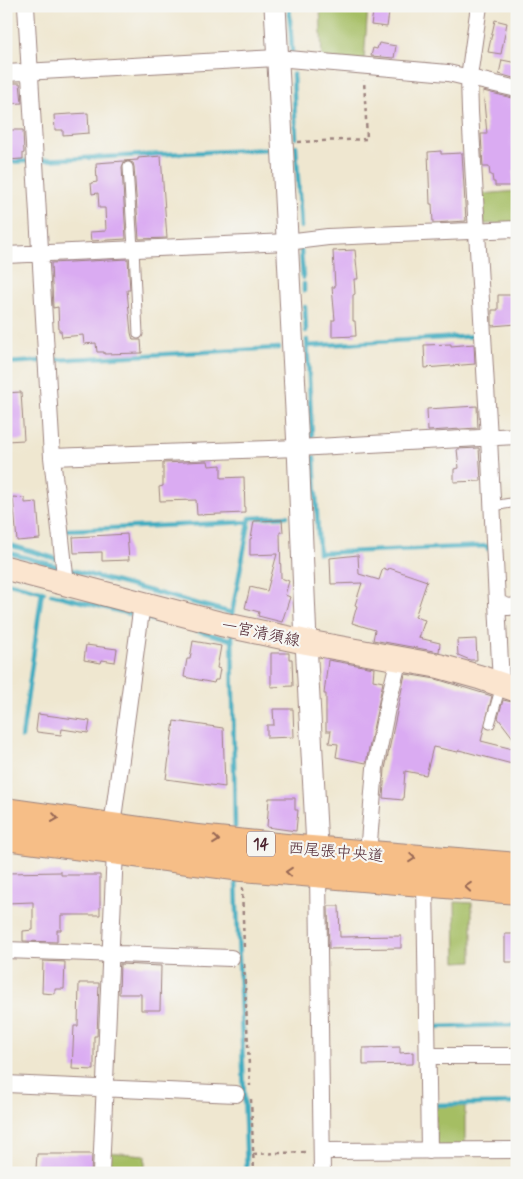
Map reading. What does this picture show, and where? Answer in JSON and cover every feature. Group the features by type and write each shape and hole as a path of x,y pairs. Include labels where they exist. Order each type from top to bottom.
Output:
{"main road":[{"name":"一宮清須線","path":"6,568 66,574 142,604 306,642 439,666 509,687"},
{"name":"西尾張中央道","path":"6,811 208,839 517,866"},
{"name":"西尾張中央道","path":"6,837 242,868 517,891"}],"street":[{"path":"26,6 52,457 66,574"},
{"path":"275,6 318,849 322,1173"},
{"path":"479,6 469,77 476,231 498,602 509,687"},
{"path":"6,74 277,58 448,73 517,89"},
{"path":"6,255 287,242 328,237 517,229"},
{"path":"52,457 298,448 517,436"},
{"path":"498,602 508,606 517,606"},
{"path":"112,826 142,604"},
{"path":"368,854 375,768 399,658"},
{"path":"101,1173 115,851"},
{"path":"425,882 429,1151"},
{"path":"6,950 231,958"},
{"path":"428,1056 517,1056"},
{"path":"6,1084 236,1094"},
{"path":"322,1152 517,1150"}],"lane":[{"path":"128,166 138,334"},
{"path":"493,506 517,502"},
{"path":"490,724 509,687"}],"path":[{"path":"282,143 367,139 364,66"},
{"path":"242,868 254,1173"},
{"path":"253,1154 322,1152"}],"green space":[{"path":"320,6 368,6 364,61 322,59"},
{"path":"517,191 517,224 484,224 482,194"},
{"path":"455,902 472,903 472,961 456,962"},
{"path":"435,1106 465,1106 465,1146 436,1147"},
{"path":"106,1152 145,1155 145,1173 105,1173"}],"building":[{"path":"374,6 390,6 387,27 371,25"},
{"path":"495,20 507,23 501,54 488,52"},
{"path":"379,43 396,46 394,58 371,56 373,48 377,49"},
{"path":"502,60 517,63 517,79 499,74"},
{"path":"6,83 20,83 22,103 6,104"},
{"path":"483,91 517,99 517,171 513,172 514,186 495,186 489,167 483,167 481,134 487,134"},
{"path":"88,113 89,133 63,135 63,130 55,130 54,115"},
{"path":"6,130 23,130 23,159 6,160"},
{"path":"441,151 441,154 462,153 466,221 433,223 432,204 430,204 428,152"},
{"path":"161,156 167,238 139,239 134,167 133,163 128,161 124,162 122,167 126,239 91,241 90,232 106,231 105,208 99,208 98,193 92,194 91,183 97,182 96,163 138,160 138,158"},
{"path":"355,250 358,279 354,279 353,321 355,321 356,336 332,337 332,320 335,320 332,287 335,287 333,251"},
{"path":"128,259 130,290 127,290 131,333 133,340 141,340 142,353 104,354 104,352 97,352 96,343 84,344 83,335 62,337 61,331 59,331 58,307 53,308 51,263"},
{"path":"498,295 517,295 517,324 492,326 492,310 498,310"},
{"path":"451,344 451,346 474,344 475,364 425,368 424,345"},
{"path":"21,392 24,440 6,441 6,393"},
{"path":"477,406 478,428 428,431 427,409"},
{"path":"479,448 481,481 454,482 454,469 459,468 457,449"},
{"path":"208,461 209,466 221,465 221,478 244,477 245,513 197,515 196,500 160,501 159,487 163,486 163,463"},
{"path":"13,497 25,498 25,503 37,502 40,539 17,541"},
{"path":"282,520 283,532 280,532 281,578 289,581 285,595 290,597 282,622 258,616 259,612 245,608 250,587 267,591 277,554 250,555 250,539 254,521"},
{"path":"127,534 129,560 102,561 102,552 74,553 73,537"},
{"path":"358,555 359,574 379,580 383,568 388,570 389,568 427,581 415,617 425,620 419,638 440,643 439,652 373,640 375,630 352,623 362,583 331,584 330,558"},
{"path":"476,639 477,660 470,660 458,655 457,640"},
{"path":"193,641 221,646 217,668 220,669 218,680 215,680 214,683 184,677"},
{"path":"86,645 117,649 115,662 102,660 101,663 84,660"},
{"path":"271,653 289,653 289,659 292,659 293,686 271,687"},
{"path":"328,660 374,668 373,680 383,682 366,763 336,757 338,744 329,743 331,731 326,731 326,694 324,694"},
{"path":"405,674 436,679 492,696 481,741 517,750 517,764 459,750 458,752 433,747 426,775 405,771 403,800 383,798 385,769"},
{"path":"503,700 517,703 517,743 498,718"},
{"path":"273,709 293,709 294,737 267,738 267,725 274,725"},
{"path":"38,714 90,721 88,733 62,729 61,735 37,732"},
{"path":"174,721 223,728 225,787 166,779"},
{"path":"269,798 295,798 295,810 298,810 296,831 267,827"},
{"path":"61,872 61,875 100,875 100,915 61,915 61,930 57,930 57,942 23,941 23,931 33,930 33,902 6,903 6,873"},
{"path":"328,906 339,906 340,937 401,936 401,948 329,949"},
{"path":"505,934 517,934 517,962 505,962"},
{"path":"43,961 65,962 64,989 55,989 55,994 42,993"},
{"path":"120,964 161,966 160,1010 141,1010 141,994 119,994"},
{"path":"79,983 99,983 97,1036 94,1036 94,1070 72,1069 74,1026 78,1026"},
{"path":"400,1047 400,1053 413,1052 413,1064 363,1065 363,1048"},
{"path":"37,1154 92,1154 91,1173 39,1173 39,1169 36,1169"}],"waterway":[{"path":"289,6 292,51"},
{"path":"293,74 296,138"},
{"path":"296,146 301,227"},
{"path":"42,160 270,149"},
{"path":"6,162 29,161"},
{"path":"301,250 303,278"},
{"path":"304,284 304,291"},
{"path":"305,307 306,331"},
{"path":"307,346 478,336"},
{"path":"307,340 312,436"},
{"path":"54,365 54,360 279,348"},
{"path":"6,363 40,361"},
{"path":"314,457 319,553 488,546 488,549"},
{"path":"232,613 250,518 287,516"},
{"path":"67,530 249,522"},
{"path":"6,544 57,559"},
{"path":"6,552 60,567"},
{"path":"68,569 232,613 232,618"},
{"path":"6,582 44,592"},
{"path":"22,737 42,591"},
{"path":"51,594 130,614"},
{"path":"149,619 157,621"},
{"path":"195,630 232,640"},
{"path":"232,633 235,827"},
{"path":"236,882 247,1173"},
{"path":"432,1028 517,1025"},
{"path":"433,1105 517,1103"}]}
